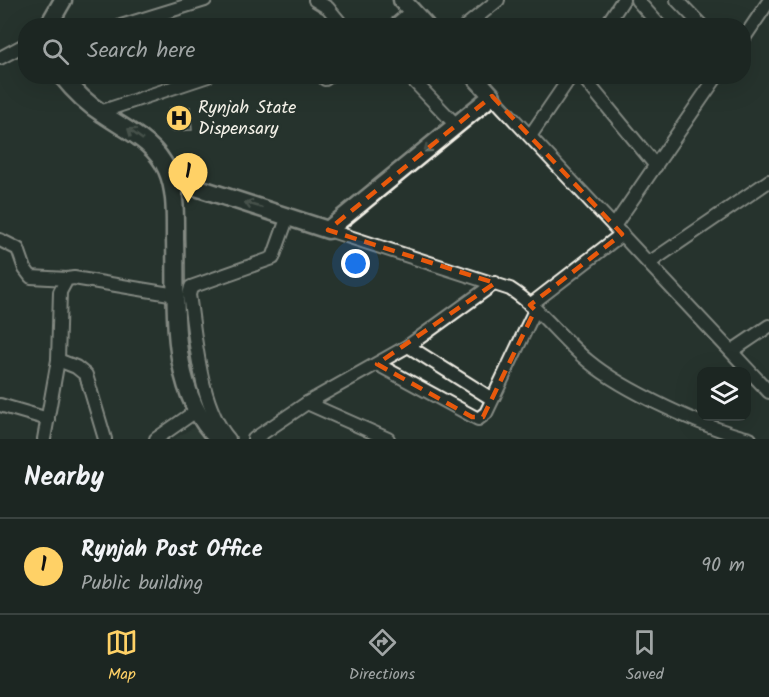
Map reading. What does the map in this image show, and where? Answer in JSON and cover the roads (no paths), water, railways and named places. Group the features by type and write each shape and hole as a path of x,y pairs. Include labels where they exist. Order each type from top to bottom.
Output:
{"street":[{"path":"147,18 205,0"},
{"path":"315,0 328,8 336,18"},
{"path":"476,18 498,0"},
{"path":"611,18 623,0"},
{"path":"637,0 653,18"},
{"path":"677,0 694,18"},
{"path":"52,18 62,1"},
{"path":"61,18 62,1"},
{"path":"751,28 769,1"},
{"path":"399,18 407,5 419,18"},
{"path":"0,58 18,48"},
{"path":"71,84 100,112 147,144 165,165 171,179 175,224 176,295 183,374 196,411 218,439"},
{"path":"100,112 184,84"},
{"path":"417,84 456,125"},
{"path":"481,84 769,392"},
{"path":"530,136 566,84"},
{"path":"589,84 656,166"},
{"path":"377,364 472,417 483,417 533,307 618,230 708,84"},
{"path":"328,230 492,96"},
{"path":"171,179 495,283 516,293 589,362 623,386 705,424 750,439"},
{"path":"649,263 769,181"},
{"path":"229,439 218,424 207,397 189,295 195,284 258,265 273,258 288,216"},
{"path":"0,240 18,249 25,269 31,277 74,278 176,295"},
{"path":"44,439 58,360 60,292 67,279"},
{"path":"254,439 307,403 408,345 495,283"},
{"path":"732,351 769,326"},
{"path":"408,345 492,399"},
{"path":"58,360 76,367 86,375 105,439"},
{"path":"307,403 388,439"},
{"path":"0,405 48,419"},
{"path":"156,439 196,411"}],"place":[{"name":"Rynjah State Dispensary","path":"179,118"},
{"name":"Rynjah Post Office","path":"188,203"}]}
